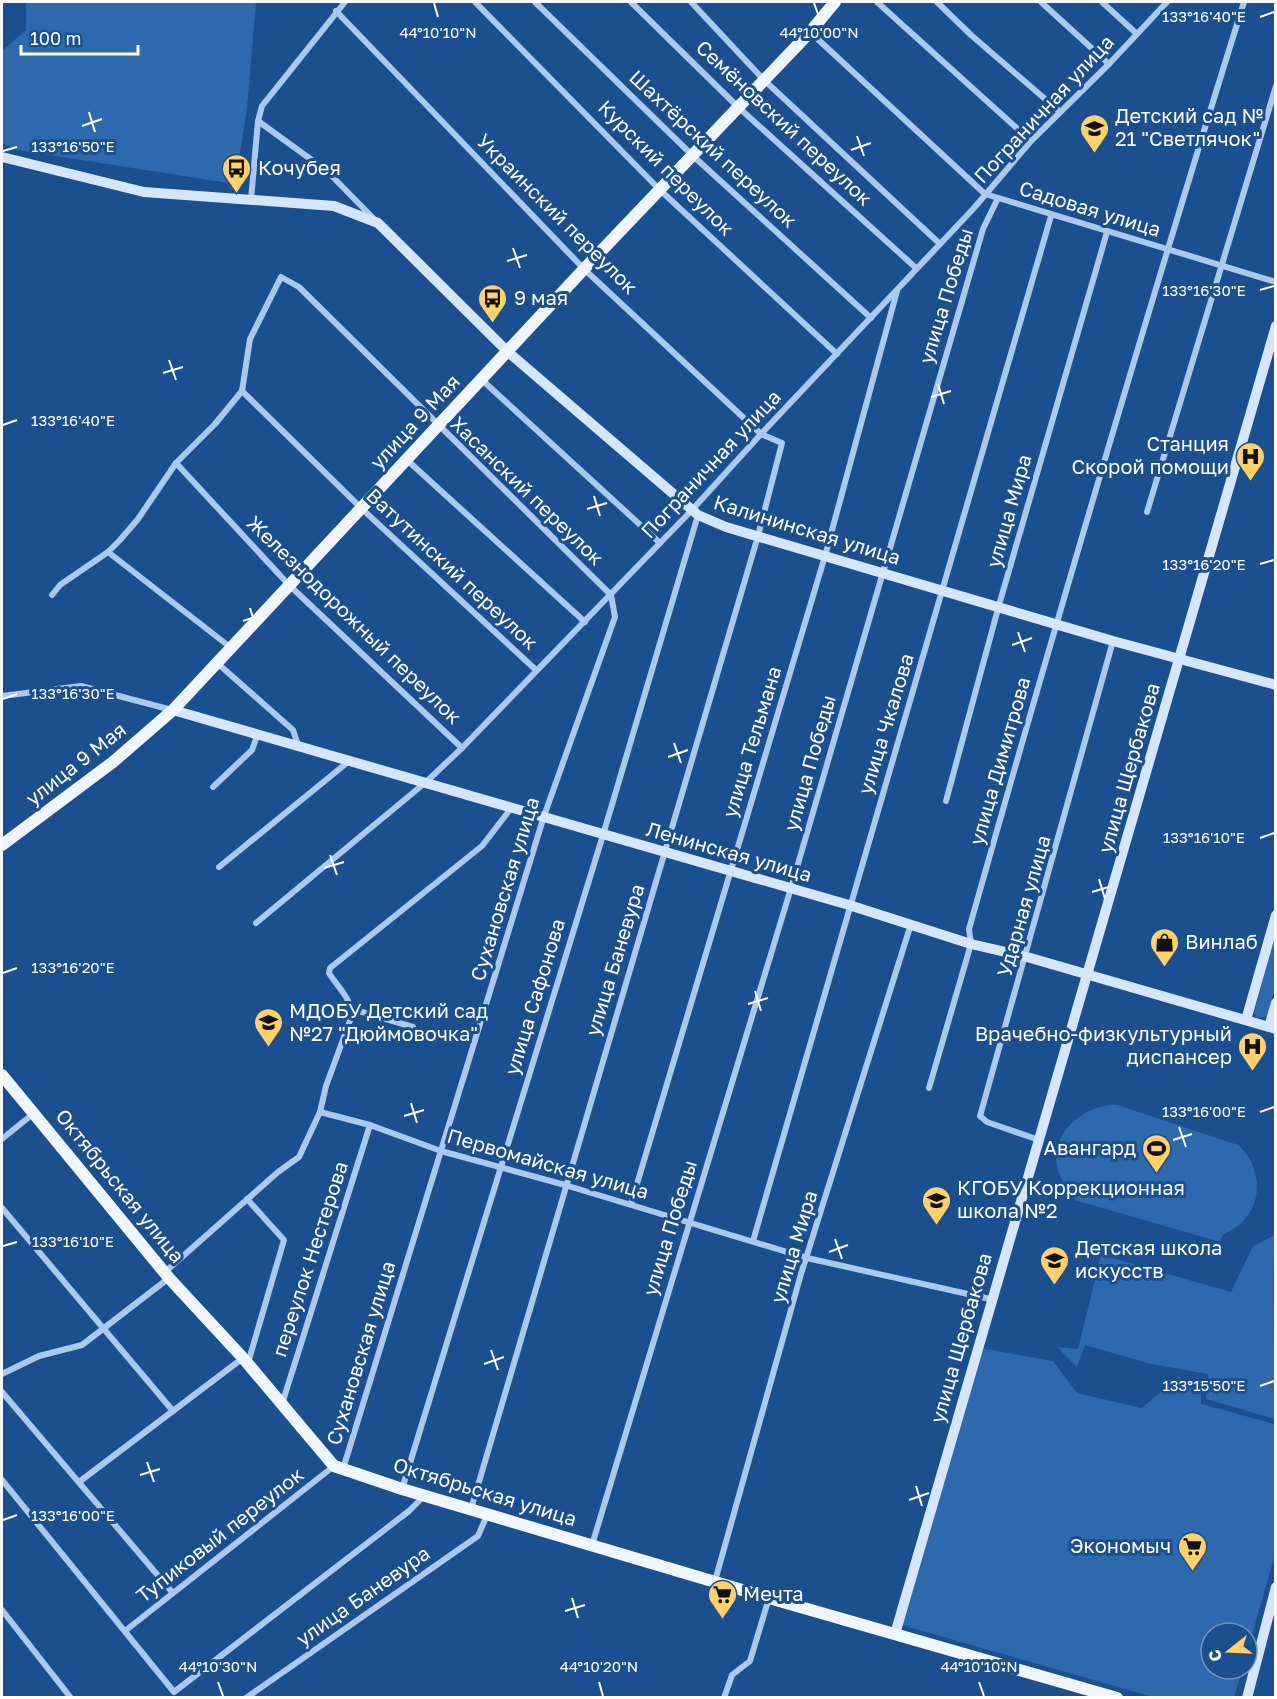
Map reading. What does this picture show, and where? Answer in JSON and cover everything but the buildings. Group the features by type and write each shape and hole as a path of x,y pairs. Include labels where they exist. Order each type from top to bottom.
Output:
{"main road":[{"name":"улица 9 Мая","path":"2,845 113,762 173,710 836,2"},
{"name":"Калининская улица","path":"2,157 144,192 334,206 378,223 508,352 694,513 758,536 825,556 999,605 1113,641 1275,685"},
{"name":"улица Щербакова","path":"895,1634 990,1299 1039,1140 1275,327"},
{"name":"Ленинская улица","path":"173,710 849,905 971,944 1027,957 1272,1028"},
{"path":"1246,1020 1275,915"},
{"path":"1272,1028 1275,1003"},
{"name":"Октябрьская улица","path":"2,1075 167,1275 338,1467 402,1489 769,1598 1117,1698"},
{"path":"1247,1698 1275,1587"}],"street":[{"path":"334,2 336,11"},
{"path":"251,200 258,121 269,93 345,2"},
{"name":"Курский переулок","path":"476,2 660,190 837,354"},
{"name":"Шахтёрский переулок","path":"536,2 692,155 871,318"},
{"name":"Семёновский переулок","path":"632,2 738,106 916,268"},
{"path":"691,2 764,79 940,244"},
{"path":"877,2 1031,141"},
{"path":"937,2 971,35 1059,111"},
{"path":"1041,2 1109,64"},
{"path":"1102,2 1137,34"},
{"name":"Пограничная улица","path":"256,923 426,782 462,748 660,543 694,513 761,434 940,244 1031,141 1109,64 1167,2"},
{"name":"улица Димитрова","path":"929,1088 971,944 969,928 1056,623 1167,249 1244,2"},
{"name":"Украинский переулок","path":"336,11 584,269 761,434"},
{"name":"Садовая улица","path":"810,32 986,194 1051,216 1222,264 1275,282"},
{"path":"1147,512 1275,86"},
{"path":"258,121 327,171 378,223"},
{"name":"улица Победы","path":"592,1545 791,888 983,229 998,198"},
{"name":"улица Чкалова","path":"753,1241 1051,216"},
{"name":"улица Мира","path":"946,801 999,605 1107,232"},
{"name":"Хасанский переулок","path":"242,391 250,339 281,277 299,287 611,595"},
{"name":"улица Тельмана","path":"631,1204 825,556 898,288"},
{"path":"482,380 660,543"},
{"path":"52,595 60,585 108,552 138,519 176,463 215,424 242,391"},
{"name":"Ватутинский переулок","path":"242,391 361,508 536,670"},
{"name":"улица Баневура","path":"471,1509 758,536 782,443 761,434"},
{"path":"407,460 585,622"},
{"name":"Железнодорожный переулок","path":"176,463 288,585 462,748"},
{"name":"улица Сафонова","path":"402,1489 603,834 694,513"},
{"path":"108,552 230,647"},
{"name":"Сухановская улица","path":"338,1467 441,1151 544,816 615,617 611,595"},
{"name":"Ударная улица","path":"1039,1140 987,1122 980,1116 1027,957 1113,641"},
{"path":"216,662 293,729 299,748"},
{"path":"2,696 81,686 173,710"},
{"path":"213,787 252,750 256,735"},
{"path":"219,867 348,762"},
{"path":"2,1374 39,1356 77,1348 105,1328 167,1275 247,1199 299,1157 320,1112 352,1009 344,992 329,973 330,968 482,846 513,807"},
{"name":"улица Мира","path":"716,1581 807,1258 911,924"},
{"path":"352,1009 413,1027"},
{"path":"2,1139 34,1112"},
{"name":"Первомайская улица","path":"320,1112 370,1125 441,1151 631,1204 807,1258 990,1299"},
{"name":"переулок Нестерова","path":"282,1404 370,1125"},
{"path":"80,1482 173,1411 245,1361 284,1240 247,1199"},
{"path":"2,1208 173,1411"},
{"path":"2,1392 172,1592"},
{"name":"Тупиковый переулок","path":"125,1631 172,1592 338,1467"},
{"path":"2,1480 176,1695 409,1511 425,1495"},
{"name":"улица Баневура","path":"246,1698 478,1536 488,1514"},
{"path":"724,1698 732,1675 750,1661 769,1598"},
{"path":"2,1610 71,1698"}],"shaded area":[{"path":"26,2 256,2 247,109 235,184 17,150 2,143 2,51 26,30"},
{"path":"1275,935 1275,987 1267,1017 1256,1018 1254,1013"},
{"name":"Авангард","path":"1117,1105 1238,1145 1252,1163 1257,1184 1256,1195 1248,1215 1237,1227 1223,1236 1220,1242 1075,1200 1060,1176 1057,1151 1060,1139 1075,1121 1096,1108"},
{"path":"1275,1235 1273,1276 1275,1419 1206,1399 1208,1374 1151,1364 1085,1345 1077,1367 1057,1347 1078,1349 1101,1255 1231,1292 1253,1246"},
{"path":"980,1348 1053,1361 1077,1393 1142,1408 1178,1377 1201,1384 1201,1404 1275,1424 1275,1554 1256,1621 1199,1621 1199,1681 1239,1681 1234,1697 1153,1697 898,1624"}],"place":[{"name":"Детский сад № 21 \"Светлячок\"","path":"1094,154"},
{"name":"Кочубея","path":"237,194"},
{"name":"9 мая","path":"493,324"},
{"name":"Станция Скорой помощи","path":"1250,482"},
{"name":"Винлаб","path":"1164,968"},
{"name":"МДОБУ Детский сад №27 \"Дюймовочка\"","path":"268,1048"},
{"name":"Врачебно-физкультурный диспансер","path":"1253,1072"},
{"name":"Авангард","path":"1157,1174"},
{"name":"КГОБУ Коррекционная школа №2","path":"936,1226"},
{"name":"Детская школа искусств","path":"1054,1286"},
{"name":"Экономыч","path":"1192,1572"},
{"name":"Мечта","path":"722,1620"}]}
